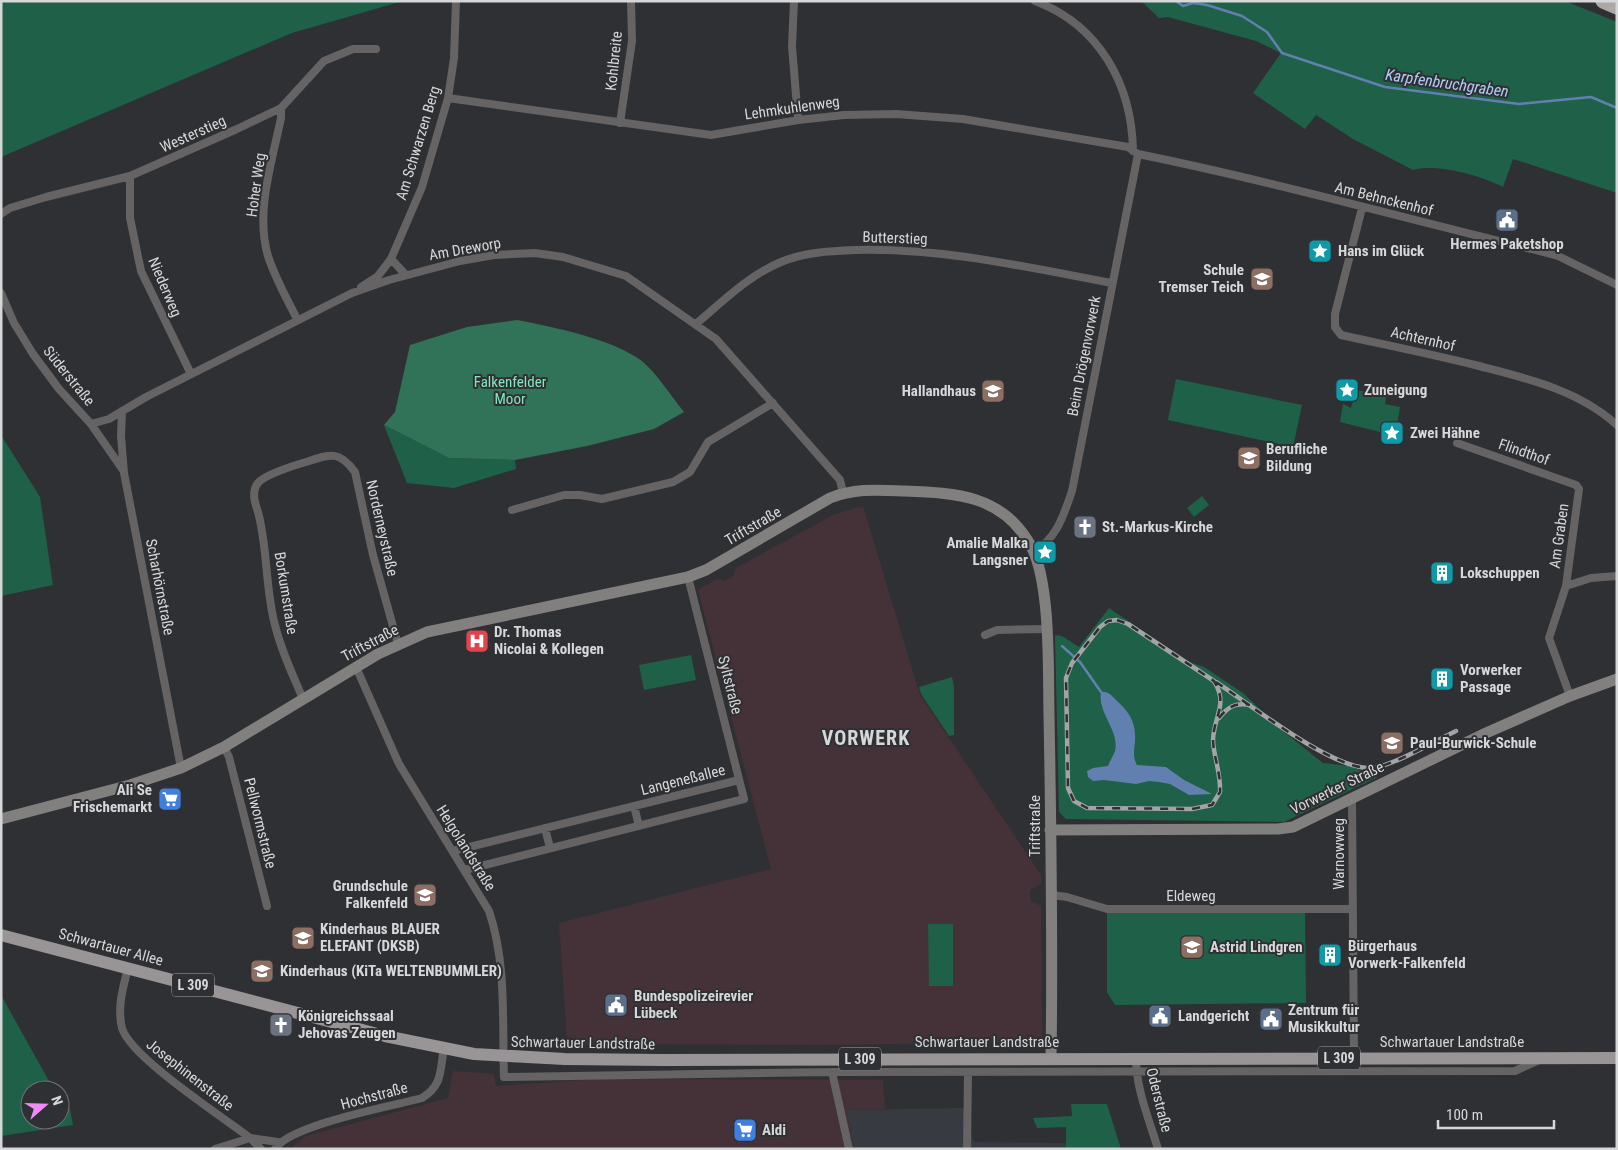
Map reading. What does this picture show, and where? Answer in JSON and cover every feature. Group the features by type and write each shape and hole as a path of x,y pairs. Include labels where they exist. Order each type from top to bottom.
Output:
{"highway":[{"path":"1604,1 1617,7"}],"main road":[{"name":"Schwartauer Allee","path":"1,935 385,1036 444,1048 504,1057"},
{"name":"Schwartauer Landstraße","path":"504,1057 662,1060 1617,1058"}],"street":[{"name":"Am Schwarzen Berg","path":"352,293 378,276 391,259 422,186 448,98 454,58 456,1"},
{"name":"Kohlbreite","path":"620,123 632,41 632,1"},
{"path":"794,1 792,46 798,120"},
{"name":"Beim Drögenvorwerk","path":"1034,1 1062,15 1082,31 1108,59 1124,90 1136,152 1072,490 1059,524 1050,540 1034,550"},
{"name":"Westerstieg","path":"1,214 10,208 46,197 130,176 281,108 324,61 353,49 376,49"},
{"name":"Lehmkuhlenweg","path":"448,98 711,135 844,114 896,114 963,119 1044,131 1128,147 1136,152"},
{"name":"Hoher Weg","path":"281,108 281,118 263,213 264,236 276,277 298,320"},
{"name":"Am Behnckenhof","path":"1136,152 1246,176 1362,208 1558,256 1617,285"},
{"name":"Niederweg","path":"130,176 130,218 141,271 191,374"},
{"name":"Achternhof","path":"1362,208 1335,314 1335,327 1341,335 1551,385 1602,412 1617,425"},
{"name":"Butterstieg","path":"696,324 764,270 799,256 816,253 872,250 965,255 1112,283"},
{"name":"Am Dreworp","path":"92,424 109,419 191,374 352,293 406,275 494,255 535,253 563,257 626,276 716,339 840,480 843,493"},
{"path":"391,259 406,275"},
{"name":"Süderstraße","path":"1,293 14,323 33,354 59,389 92,424 124,472"},
{"path":"512,510 564,495 580,495 602,499 673,482 690,472 708,442 772,402"},
{"name":"Scharhörnstraße","path":"122,411 124,472 181,768"},
{"name":"Flindthof","path":"1457,444 1576,485 1579,489"},
{"name":"Norderneystraße","path":"255,488 263,479 330,454 338,456 349,464 355,472 373,555 398,644"},
{"name":"Borkumstraße","path":"255,488 254,498 261,525 274,624 303,699"},
{"name":"Am Graben","path":"1570,696 1549,638 1566,586 1579,489"},
{"name":"Triftstraße","path":"1,819 130,785 181,768 224,747 356,667 398,644 427,632 479,619 688,577 706,570 830,498 843,493 865,490 958,494 979,500 998,509 1014,521 1034,550 1043,586 1046,629 1050,830 1051,1058"},
{"path":"1566,586 1591,578 1617,576"},
{"name":"Syltstraße","path":"639,826 744,799 688,577"},
{"path":"985,635 997,630 1046,629"},
{"name":"Helgolandstraße","path":"356,667 376,717 399,764 489,911 495,930 500,968 504,1057"},
{"name":"Vorwerker Straße","path":"1050,830 1278,829 1293,827 1478,736 1570,696 1617,679"},
{"name":"Pellwormstraße","path":"224,747 229,757 268,906"},
{"name":"Langeneßallee","path":"453,851 739,780"},
{"name":"Warnowweg","path":"1334,909 1353,911 1352,798"},
{"name":"Langeneßallee","path":"634,806 639,826"},
{"path":"465,870 639,826"},
{"path":"545,828 550,848"},
{"name":"Eldeweg","path":"1051,895 1067,897 1107,910 1334,909"},
{"path":"1353,911 1354,1058"},
{"name":"Josephinenstraße","path":"128,968 122,992 120,1012 122,1029 129,1043 145,1060 250,1138"},
{"name":"Hochstraße","path":"215,1149 250,1138 277,1146 303,1130 422,1098 433,1091 438,1084 444,1048"},
{"name":"Schwartauer Landstraße","path":"504,1057 504,1077 520,1078 612,1074 832,1072 1515,1071 1543,1058"},
{"name":"Oderstraße","path":"1136,1058 1136,1072 1158,1149"},
{"path":"832,1072 849,1149"},
{"path":"967,1149 968,1073"},
{"path":"250,1138 261,1149"}],"shaded area":[{"path":"863,506 920,695 1041,875 1041,884 1030,890 1030,900 1041,906 1042,1042 818,1045 579,1044 567,1039 559,923 771,869 698,590 717,579 725,581 733,576 736,568 835,514"},
{"path":"453,1071 494,1074 496,1086 601,1079 883,1080 885,1109 847,1110 854,1149 289,1149 306,1136 448,1098"},
{"path":"963,1108 974,1142 1066,1143 1066,1149 854,1149 847,1110"}],"green space":[{"path":"1,1 403,1 292,33 1,157"},
{"path":"1141,1 1565,1 1617,22 1617,193 1513,159 1503,187 1483,179 1446,169 1423,168 1413,170 1353,139 1316,115 1305,129 1253,93 1281,53 1256,41 1168,17 1159,18"},
{"name":"Falkenfelder Moor","path":"517,320 600,340 631,354 654,373 684,412 654,429 587,446 515,460 449,458 384,425 395,412 410,345 467,327"},
{"path":"1176,379 1302,405 1293,447 1168,420"},
{"path":"1356,390 1386,395 1385,404 1400,407 1397,426 1384,433 1340,422 1343,404 1351,408"},
{"path":"384,425 449,458 515,460 516,469 454,488 407,483"},
{"path":"1,435 40,497 53,585 1,596"},
{"path":"1202,496 1209,505 1194,517 1187,508"},
{"path":"1109,608 1187,661 1204,667 1243,693 1283,731 1323,763 1349,766 1378,777 1284,822 1066,819 1059,812 1055,635 1062,636 1079,647"},
{"path":"691,655 696,680 644,690 639,665"},
{"path":"952,677 954,687 954,735 949,736 921,694 919,687"},
{"path":"1107,909 1305,910 1306,1003 1115,1005 1107,992"},
{"path":"928,924 953,924 953,986 929,986"},
{"path":"1,995 48,1080 20,1080 20,1130 40,1130 1,1136"},
{"path":"1071,1104 1107,1104 1121,1149 1066,1149 1066,1127 1037,1128 1033,1118 1072,1116"},
{"path":"70,1109 73,1125 70,1125"}],"water":[{"path":"1101,692 1106,692 1112,696 1124,708 1132,720 1135,730 1134,758 1137,765 1166,767 1184,780 1212,794 1189,795 1170,784 1159,782 1149,781 1136,784 1104,780 1093,781 1088,777 1087,771 1093,768 1108,766 1115,751 1116,744 1102,707"}],"waterway":[{"name":"Karpfenbruchgraben","path":"1176,1 1183,6 1193,3 1207,5 1242,16 1267,32 1282,53 1385,87 1519,104 1591,97 1617,108"},
{"path":"1062,646 1080,662 1101,692"}],"railway":[{"path":"1117,620 1128,624 1214,681 1220,697 1213,741 1220,792 1212,805 1192,809 1087,808 1074,801 1068,788 1066,678 1072,663 1100,627 1108,621 1117,620"},
{"path":"1216,682 1291,734 1334,758 1353,765 1369,768 1388,764 1456,731"},
{"path":"1219,718 1232,706 1240,704 1250,705"}],"place":[{"name":"Hermes Paketshop","path":"1507,220"},
{"name":"Hans im Glück","path":"1320,251"},
{"name":"Schule Tremser Teich","path":"1262,279"},
{"name":"Zuneigung","path":"1347,390"},
{"name":"Hallandhaus","path":"993,391"},
{"name":"Zwei Hähne","path":"1392,433"},
{"name":"Berufliche Bildung","path":"1249,458"},
{"name":"St.-Markus-Kirche","path":"1085,527"},
{"name":"Amalie Malka Langsner","path":"1045,552"},
{"name":"Lokschuppen","path":"1442,573"},
{"name":"Dr. Thomas Nicolai & Kollegen","path":"477,641"},
{"name":"Vorwerker Passage","path":"1442,679"},
{"name":"Paul-Burwick-Schule","path":"1392,743"},
{"name":"Ali Se Frischemarkt","path":"170,799"},
{"name":"Grundschule Falkenfeld","path":"425,895"},
{"name":"Kinderhaus BLAUER ELEFANT (DKSB)","path":"303,938"},
{"name":"Astrid Lindgren","path":"1192,947"},
{"name":"Bürgerhaus Vorwerk-Falkenfeld","path":"1330,955"},
{"name":"Kinderhaus (KiTa WELTENBUMMLER)","path":"262,971"},
{"name":"Bundespolizeirevier Lübeck","path":"616,1005"},
{"name":"Landgericht","path":"1160,1016"},
{"name":"Zentrum für Musikkultur","path":"1271,1019"},
{"name":"Königreichssaal Jehovas Zeugen","path":"281,1025"},
{"name":"Aldi","path":"745,1130"}],"district":[{"name":"VORWERK","path":"866,738"}]}
